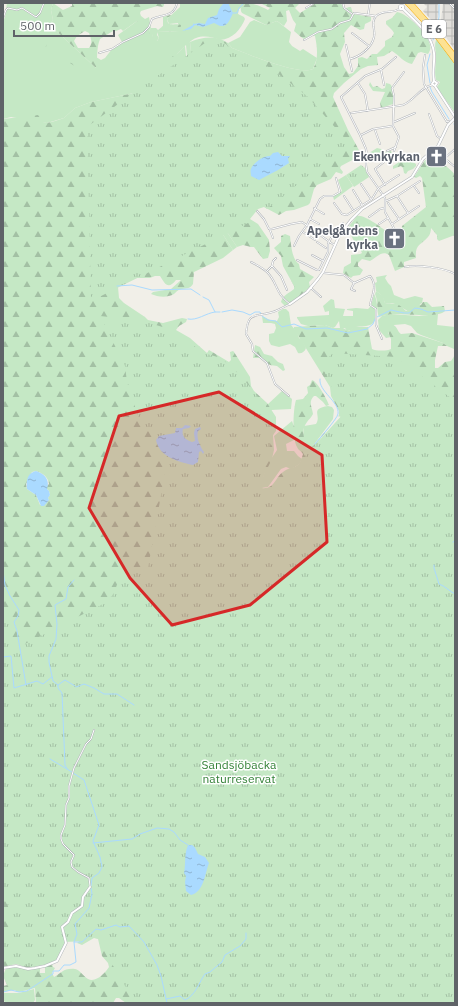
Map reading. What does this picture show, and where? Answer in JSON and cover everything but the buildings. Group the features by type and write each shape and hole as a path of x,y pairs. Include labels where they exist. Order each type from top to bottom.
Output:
{"highway":[{"name":"E 6","path":"407,3 431,29 455,61"},
{"name":"E 6","path":"411,3 455,56"}],"street":[{"path":"3,18 8,8 17,10 22,8 36,17 40,13 44,3"},
{"path":"99,53 111,49 142,33 149,27 152,19 171,13 176,8 177,3"},
{"path":"306,8 314,3"},
{"path":"343,3 344,8 353,14 356,13 376,16"},
{"path":"368,15 370,3"},
{"path":"397,3 422,28 431,43 434,53 434,81 437,83 435,86"},
{"path":"449,3 455,9"},
{"path":"350,59 362,55 375,37 373,22 376,16 383,12 395,12 401,8"},
{"path":"304,40 318,32 332,29 340,23 350,20 353,14"},
{"path":"352,33 369,46"},
{"path":"346,45 352,71"},
{"path":"425,56 423,71 426,87 447,122 450,122"},
{"path":"367,155 360,135 341,96 357,82 367,75 388,65 396,57"},
{"path":"381,69 384,85"},
{"path":"394,151 398,136 393,126 394,97 392,87 404,72"},
{"path":"350,114 393,107 407,103 434,81"},
{"path":"357,82 365,94 368,111"},
{"path":"289,396 275,384 267,363 253,351 252,344 246,333 248,321 251,317 272,313 290,304 311,288 323,272 343,230 353,217 412,176 423,159 435,149 442,139 450,122 455,118 435,86 432,84"},
{"path":"394,122 415,113"},
{"path":"429,114 437,136 442,139"},
{"path":"360,135 375,129 393,126"},
{"path":"375,129 380,144"},
{"path":"388,151 396,147"},
{"path":"445,158 455,149"},
{"path":"432,155 437,152 455,167"},
{"path":"366,158 367,170 383,196 388,218 396,233 399,234"},
{"path":"384,162 374,169 385,184"},
{"path":"334,203 344,215 347,215 372,199 378,189 399,175"},
{"path":"294,246 307,225 314,208 321,197 333,196 340,192 336,178"},
{"path":"385,200 397,196 420,181"},
{"path":"361,184 372,199"},
{"path":"413,185 419,193"},
{"path":"353,190 363,205"},
{"path":"344,196 354,211"},
{"path":"397,196 409,214"},
{"path":"388,203 399,220"},
{"path":"392,224 419,206"},
{"path":"314,208 324,214"},
{"path":"369,217 380,209 385,208"},
{"path":"257,211 264,219 267,227 270,229 273,238"},
{"path":"379,224 388,218"},
{"path":"310,219 319,224"},
{"path":"270,229 299,222 307,225 335,245"},
{"path":"297,260 318,270 328,252 329,241 336,234 343,223"},
{"path":"389,232 394,228"},
{"path":"327,230 334,236"},
{"path":"302,231 324,247 328,248"},
{"path":"312,255 323,261"},
{"path":"266,272 272,266 273,261 276,258"},
{"path":"251,262 266,272 273,280 280,295 290,304"},
{"path":"272,266 281,276 287,290"},
{"path":"405,267 413,266 431,268 455,274"},
{"path":"323,272 344,275 354,283"},
{"path":"355,291 351,289 354,283 370,276 375,287 370,305 376,309 376,324 382,339"},
{"path":"311,288 321,297"},
{"path":"3,968 16,966 28,969 35,968 45,966 58,960 66,942 62,927 68,922 72,913 82,906 83,897 90,887 89,878 72,867 71,862 74,855 64,847 61,839 65,822 66,805 69,798 69,786 75,766 86,744 91,739 94,730"}],"highlighted area":[{"path":"219,392 322,455 327,542 250,605 172,625 130,578 89,508 119,416"}],"shaded area":[{"path":"423,3 438,3 439,13 436,25 423,11 427,7"},
{"path":"443,3 448,3 455,10 455,50 440,29"}],"green space":[{"path":"7,3 53,3 51,10 53,20 47,28 50,25 96,68 96,57 101,60 105,58 112,49 122,42 118,35 141,19 141,16 145,19 149,17 151,28 149,31 157,41 159,38 157,32 179,31 178,23 169,24 167,19 180,7 180,3 251,3 239,9 238,14 245,19 239,30 233,36 220,40 200,37 190,42 203,171 211,208 237,247 233,250 207,210 198,172 186,45 176,55 163,75 134,93 91,102 75,108 64,118 47,123 11,117 3,119 3,21"},
{"path":"53,3 63,10 72,6 72,3 164,3 163,7 157,6 141,11 140,13 142,19 123,31 121,29 113,31 100,39 96,68 50,25 43,31 46,42 42,30 53,20 51,10","holes":["85,31 89,33 91,42 89,48 78,48 74,41 77,36"]},
{"path":"245,3 257,5 268,10 270,8 260,3 300,3 295,8 300,13 316,3 341,3 344,9 351,7 353,14 371,17 371,21 365,24 364,29 360,30 351,25 344,33 345,42 340,54 344,67 349,74 353,73 358,66 358,58 362,57 367,59 372,54 377,54 385,46 385,41 392,37 394,33 386,24 386,21 392,18 397,12 412,20 422,30 429,41 430,47 428,54 421,52 418,53 412,64 404,61 392,51 384,56 377,57 378,65 368,66 361,69 334,93 333,97 360,152 356,158 341,166 340,168 343,172 342,174 336,172 331,179 317,185 308,205 286,211 279,215 264,207 258,209 250,219 258,224 269,240 270,251 268,258 263,259 254,247 243,245 237,247 211,208 203,171 190,42 205,38 223,40 232,48 297,70 313,69 317,57 317,48 315,36 312,35 304,39 294,31 296,24 289,10 286,11 287,21 284,26 277,21 266,25 241,12 242,6"},
{"path":"171,15 167,19 168,23 181,25 180,31 157,32 159,38 156,42 149,31 151,28 156,28 158,30 163,26 163,17"},
{"path":"254,20 266,25 277,21 291,32 289,42 292,46 300,51 303,49 317,58 313,69 297,70 285,67 232,48 228,43 240,37 250,22"},
{"path":"207,38 212,38 226,44 229,48 247,54 272,69 307,96 349,143 267,209 262,205 247,219 250,222 93,300 91,299 87,127 205,43"},
{"path":"436,40 438,40 455,64 455,113 437,87 440,82 436,80 435,77"},
{"path":"46,42 45,50 47,55 74,64 97,80 70,63 47,56 44,50"},
{"name":"Sandsjöbacka naturreservat","path":"185,46 198,172 207,210 233,250 223,258 194,272 193,284 191,287 162,297 151,294 153,292 171,289 181,280 176,280 171,285 167,285 160,276 150,278 133,278 118,287 119,298 148,320 163,323 182,318 187,319 186,322 179,326 176,330 190,338 207,353 209,350 229,362 231,360 230,352 234,352 250,377 251,386 254,391 267,403 276,417 276,431 273,435 274,450 272,459 263,477 261,488 266,488 272,485 280,474 295,467 301,460 303,454 297,448 294,438 295,405 296,400 303,399 308,393 307,387 310,385 312,380 319,387 329,405 326,406 316,396 312,398 311,405 313,414 305,425 303,432 306,448 309,449 313,446 336,418 315,448 364,1003 126,1003 119,998 116,998 113,1003 36,1003 35,988 19,992 14,990 3,992 3,986 7,985 3,976 6,968 15,966 25,969 40,968 40,973 45,973 45,967 52,964 55,968 52,973 54,977 65,970 75,969 88,979 94,980 100,977 109,967 108,963 102,956 98,939 94,938 82,945 77,943 88,933 65,942 56,961 34,967 25,967 16,964 3,967 3,119 38,115 43,122 47,123 64,118 75,108 91,102 134,93 163,74 166,62","holes":["36,471 44,475 49,484 47,486 50,495 48,498 49,500 45,504 40,505 36,495 27,489 26,484 32,472"]},
{"path":"370,82 373,87 377,86 382,89 385,88 386,83 390,84 394,93 393,104 381,108 380,103 385,92 373,91 369,85"},
{"path":"377,148 385,152 391,151 392,153 387,160 381,157 376,159 368,157 369,153"},
{"path":"425,160 442,164 455,175 455,235 439,241 437,239 437,235 431,228 429,236 416,250 416,258 404,262 404,267 395,271 389,255 384,253 370,261 362,259 358,263 358,266 363,270 360,275 353,276 351,278 343,273 344,267 351,263 351,255 362,253 350,233 346,230 357,216 369,219 389,234 389,241 398,244 401,239 402,226 426,207 422,178 420,176 416,178 414,177"},
{"path":"401,161 411,161 416,164 416,166 406,174 401,166 393,169 393,166"},
{"path":"361,165 365,168 369,177 354,187 346,175"},
{"path":"346,175 353,186 334,200 333,196 342,191 338,180"},
{"path":"285,234 290,236 293,255 299,264 300,269 314,277 309,282 310,287 285,306 281,302 286,295 294,289 294,286 283,266 281,256 274,248 281,242 281,236"},
{"path":"387,275 385,278 391,286 394,295 404,299 415,296 423,298 422,303 408,311 393,303 385,303 382,296 376,291 375,283 377,282 376,277"},
{"path":"376,291 383,296 385,303 398,305 406,311 409,310 409,306 417,303 421,305 423,302 427,302 432,307 444,306 445,311 436,314 394,314 379,317 375,294"},
{"path":"374,294 377,305 377,314 374,322 368,326 356,327 350,331 347,331 345,328 340,328 339,321 333,328 325,325 308,326 301,324 297,318 329,315 329,311 325,312 323,306 331,299 334,300 335,308 345,309 343,316 353,316 353,311 347,309 368,309 371,306"},
{"path":"286,309 289,312 291,325 297,332 306,348 302,353 298,353 295,347 290,344 279,347 271,345 269,341 269,334 274,333 276,328 275,324 263,323 262,316 270,320 277,321 279,317 278,312"},
{"path":"391,314 419,316 438,314 437,325 455,327 454,349 417,333 411,326 405,324 394,325 388,333 391,337 386,338 379,330 378,320 382,316"},
{"name":"Sandsjöbacka naturreservat","path":"100,316 139,320 166,328 178,334 183,339 207,354 221,358 241,376 272,414 274,432 265,463 262,493 302,466 305,456 344,413 321,364 333,353 396,357 455,401 455,1003 135,1003 105,952 107,946 105,940 90,937 88,941 64,942 58,959 41,966 26,966 13,962 11,955 3,957 3,931 8,930 11,912 3,896 3,613 9,616 12,648 23,645 101,605 114,593 120,576 124,573 148,568 170,445 154,437 140,422 127,382 125,366"},
{"path":"325,325 333,328 343,328 349,331 354,327 368,327 372,349 387,350 391,349 391,339 387,329 389,325 394,325 401,334 412,333 443,343 447,346 438,346 435,368 438,368 445,362 451,361 455,355 455,542 347,419 338,416 339,411 331,396 330,387 294,327"},
{"path":"255,345 260,347 264,354 272,356 278,362 283,364 285,370 283,371 277,366 267,364 260,358 253,358"},
{"path":"282,391 292,399 291,409 271,410 267,405"},
{"path":"322,407 332,407 334,410 333,419 313,446 309,449 306,448 303,437 304,426 316,424 318,418 317,411"},
{"path":"292,421 294,427 294,440 286,444 287,451 294,451 302,459 297,466 291,469 286,467 281,469 268,487 261,488 267,465 277,450 274,436"},
{"path":"34,989 35,1000 33,1003 5,1003 3,998 3,993 19,993"}],"water":[{"path":"229,3 233,13 226,25 220,26 214,23 203,27 195,25 191,29 182,31 193,25 193,23 205,24 208,18 217,15 223,4"},
{"path":"278,152 282,156 290,156 288,159 289,163 259,180 251,176 252,167 256,162"},
{"path":"185,425 191,426 183,429 183,436 192,442 195,441 195,429 200,427 201,429 198,431 198,439 204,452 203,454 201,451 199,452 198,462 193,465 165,455 158,446 156,440 159,436 175,433 176,428 182,428"},
{"path":"36,471 46,478 48,483 47,489 50,495 48,498 49,500 44,506 41,506 36,495 27,489 29,475"},
{"path":"188,845 192,845 198,854 205,857 209,863 199,890 191,895 186,891 186,876 184,873"}],"waterway":[{"path":"233,13 237,13 239,8 244,3"},
{"path":"437,26 439,17 439,3"},
{"path":"430,54 427,65 430,83"},
{"path":"430,87 449,119"},
{"path":"117,286 132,285 152,290 191,289 200,295"},
{"path":"203,297 209,300 215,312 220,312"},
{"path":"377,317 391,310 404,313 409,313 415,308 428,312 455,310"},
{"path":"222,312 232,310 250,315 255,312 260,312 261,314"},
{"path":"188,319 195,319 215,312"},
{"path":"262,316 268,320 276,321 282,327 294,324 306,329 327,328 348,333 367,329 373,324 375,319"},
{"path":"315,444 338,414 336,405 322,388 320,379"},
{"path":"434,565 439,584 455,594"},
{"path":"3,571 5,585 19,610 18,616 14,622 17,631 26,685"},
{"path":"74,580 68,587 66,599 55,605 57,624 56,639 49,656 49,662 53,681 58,685 58,688 62,693 65,765 67,769 84,780 99,825 93,841 100,857 102,867 99,873 92,878 91,886"},
{"path":"3,657 11,656 14,688 37,681 43,684 52,677"},
{"path":"58,685 65,680 75,686"},
{"path":"76,687 84,684 104,694 117,694 134,705"},
{"path":"50,759 67,769"},
{"path":"93,843 132,839 140,834 157,828 169,829 174,832 180,840 188,845"},
{"path":"3,992 11,990 19,992 27,991 53,974 53,971 59,971 64,965 70,965 76,962 74,942 77,934 75,924 89,908 92,894 91,888"},
{"path":"74,942 82,942 96,929 101,930 116,925 120,927 129,926 144,942 157,965 167,1003"},
{"path":"166,999 180,996 185,1000 189,998 195,992 205,974 210,972 222,962 225,955 240,946 246,939 246,933"}],"place":[{"name":"Ekenkyrkan","path":"436,157"},
{"name":"Apelgårdens kyrka","path":"394,238"}]}
